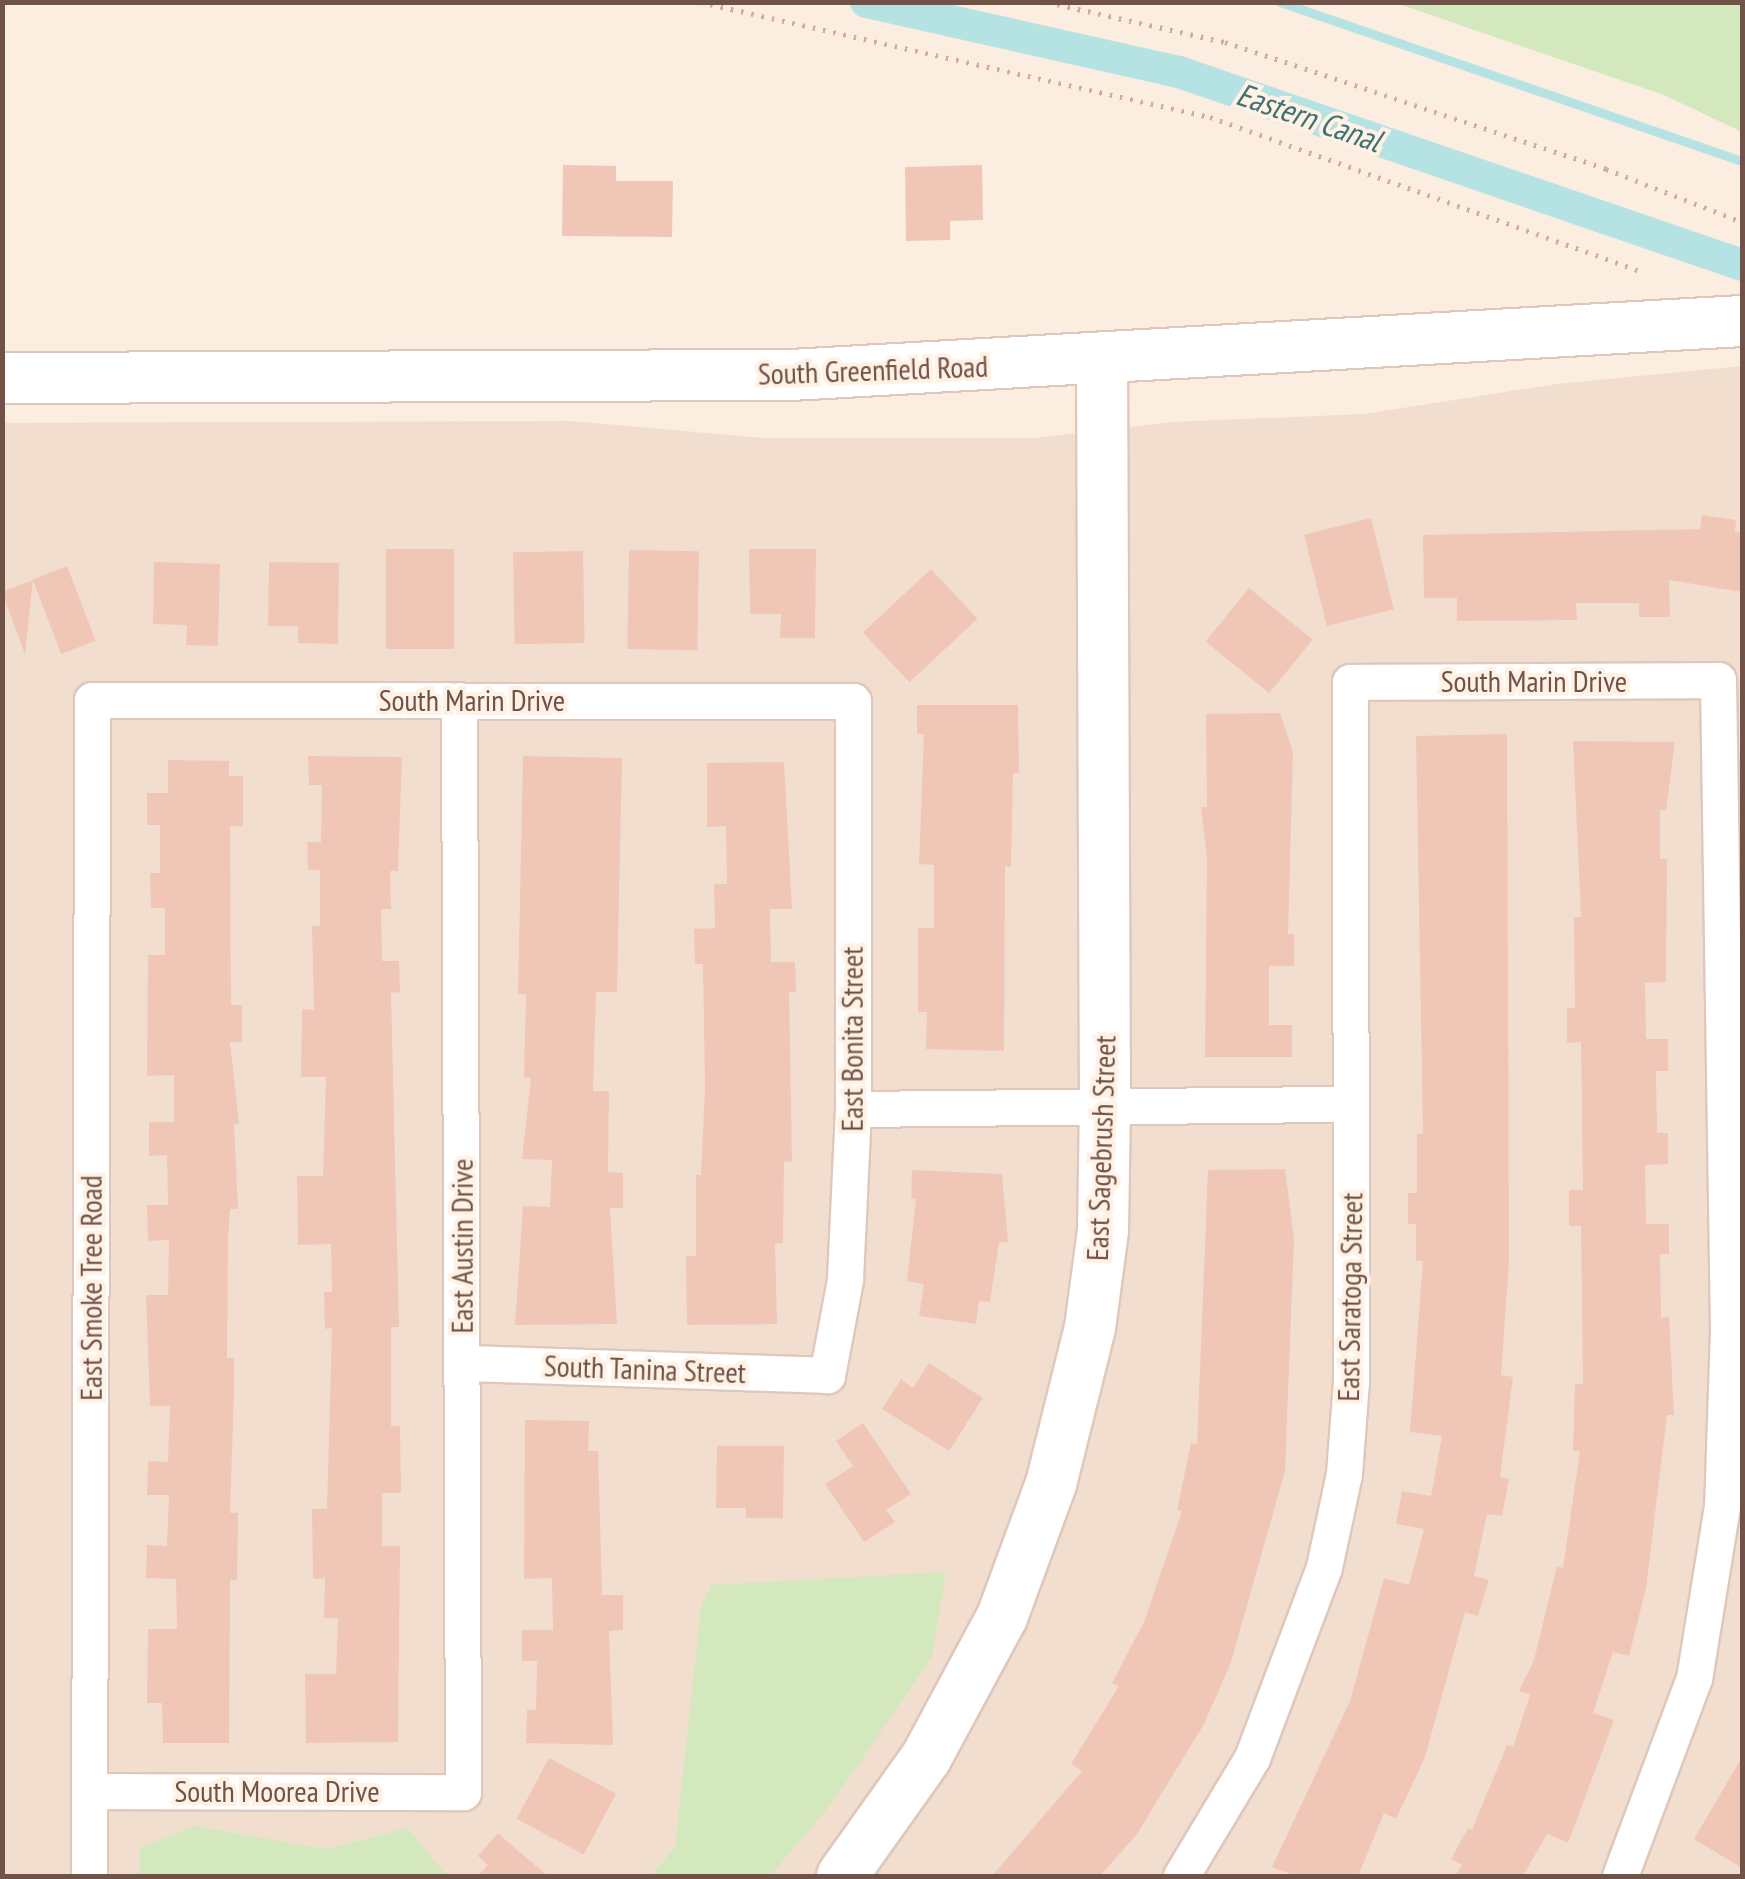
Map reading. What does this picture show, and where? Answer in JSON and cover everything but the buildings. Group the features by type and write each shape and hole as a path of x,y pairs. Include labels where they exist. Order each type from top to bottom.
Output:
{"main road":[{"name":"South Greenfield Road","path":"2,378 791,375 1742,321"},
{"name":"East Sagebrush Street","path":"842,1876 882,1826 952,1713 1024,1565 1090,1328 1103,1231 1105,1106 1102,359"}],"street":[{"name":"South Marin Drive","path":"1350,682 1718,680 1728,1328 1722,1506 1694,1678 1620,1876"},
{"name":"East Saratoga Street","path":"1181,1876 1252,1758 1324,1567 1344,1474 1351,1381 1350,682"},
{"name":"South Marin Drive","path":"92,700 853,701"},
{"name":"East Smoke Tree Road","path":"89,1876 92,700"},
{"name":"East Austin Drive","path":"459,700 463,1792"},
{"name":"East Bonita Street","path":"827,1375 846,1280 852,1109 853,701"},
{"path":"852,1109 1351,1104"},
{"name":"South Tanina Street","path":"462,1363 827,1375"},
{"name":"South Moorea Drive","path":"90,1791 463,1792"}],"path":[{"path":"700,2 1210,117 1642,272"},
{"path":"1047,2 1225,42 1606,170 1742,222"}],"shaded area":[{"path":"1742,366 1742,1876 3,1876 2,423 571,421 763,438 1035,438 1172,422 1364,414 1557,384"}],"green space":[{"path":"1396,3 1742,3 1742,132 1664,95"},
{"path":"946,1572 932,1657 831,1804 770,1876 651,1876 675,1847 701,1607 711,1585"},
{"path":"193,1826 326,1849 408,1828 447,1876 139,1876 140,1848"}],"waterway":[{"name":"Eastern Canal","path":"866,2 1179,72 1742,265"},
{"path":"1280,2 1742,161"}]}
